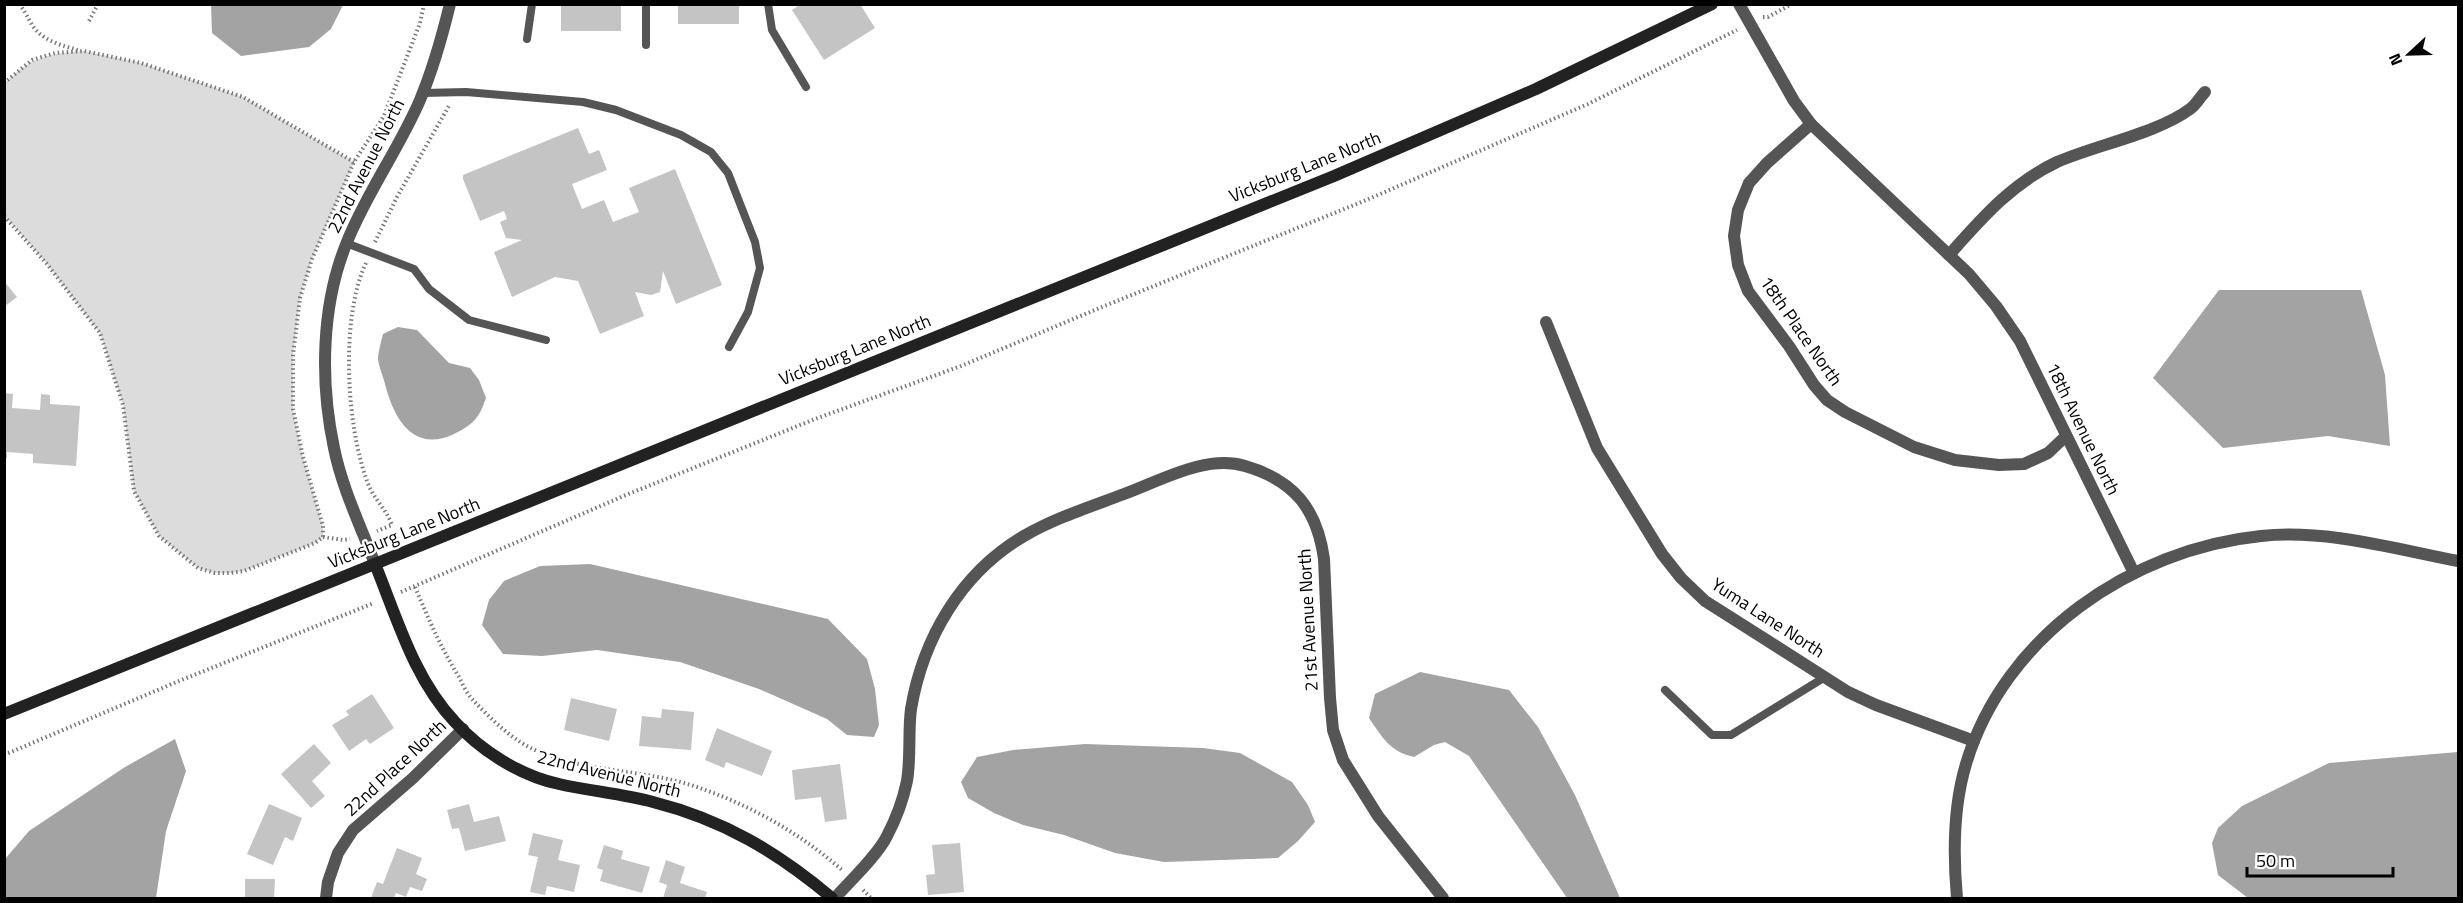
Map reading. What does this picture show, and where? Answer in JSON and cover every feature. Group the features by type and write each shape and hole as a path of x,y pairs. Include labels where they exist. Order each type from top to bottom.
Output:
{"main road":[{"name":"Vicksburg Lane North","path":"4,714 1334,176 1536,89 1712,4"},
{"name":"22nd Avenue North","path":"375,564 412,657 430,692 455,723 485,748 520,770 557,784 653,801 708,819 759,843 833,898"}],"street":[{"name":"22nd Avenue North","path":"375,564 350,500 334,450 327,398 325,346 332,294 346,243 423,93 436,58 450,4"},
{"name":"18th Avenue North","path":"1739,4 1794,101 1811,124 1969,274 1996,306 2020,341 2133,573"},
{"path":"1949,255 1982,218 2016,187 2055,163 2173,119 2191,108 2205,92"},
{"name":"18th Place North","path":"1811,124 1767,163 1749,183 1738,210 1734,236 1738,265 1748,291 1790,346 1814,385 1827,400 1845,412 1914,447 1955,460 1999,465 2025,464 2048,453 2066,436"},
{"name":"Yuma Lane North","path":"1546,322 1597,448 1662,554 1681,578 1705,601 1848,692 1876,705 1974,741"},
{"name":"21st Avenue North","path":"833,898 886,839 899,809 907,780 911,710 920,669 935,629 959,593 988,562 1023,537 1062,518 1191,469 1215,463 1241,464 1265,471 1286,483 1304,502 1315,519 1321,539 1333,730 1343,760 1378,816 1443,898"},
{"path":"1957,898 1953,860 1956,812 1965,765 1974,741 2007,678 2044,637 2085,602 2133,573 2174,555 2218,542 2263,536 2308,536 2353,541 2458,561"},
{"name":"22nd Place North","path":"326,898 328,882 338,853 353,830 413,778 463,729"}],"lane":[{"path":"527,39 532,4"},
{"path":"646,4 646,45"},
{"path":"768,4 772,30 806,87"},
{"path":"423,93 456,93 583,102 616,110 681,135 711,152 728,173 755,242 760,268 748,312 729,347"},
{"path":"346,243 414,268 429,289 469,320 546,340"},
{"path":"1665,690 1712,735 1722,736 1731,735 1825,677"}],"path":[{"path":"19,4 35,29 55,43 141,63 243,97 354,162"},
{"path":"89,21 98,4"},
{"path":"323,537 323,526 303,457 293,409 293,355 300,298 312,259 354,162 384,116 420,23 424,4"},
{"path":"840,868 802,838 752,810 696,786 640,773 575,764 536,751 507,733 472,699 442,649 415,587 626,495 815,419 962,366 1403,185 1588,104 1761,17 1768,17 1792,4"},
{"path":"4,83 32,60 55,53 84,51"},
{"path":"392,525 387,510 369,487 354,425 349,378 351,327 359,276 397,198 456,93"},
{"path":"4,216 47,264 100,333 123,405 134,491 159,536 198,568 215,573 244,571 315,543 323,537 343,540"},
{"path":"4,754 364,606"},
{"path":"866,893 871,898"}],"shaded area":[{"path":"211,4 343,5 331,29 309,47 241,56 212,33"},
{"path":"84,51 141,63 243,97 354,162 312,259 300,298 293,355 293,409 303,457 323,526 323,537 315,543 244,571 215,573 198,568 159,536 134,491 123,405 100,333 47,264 5,216 5,83 23,67 40,58"},
{"path":"2219,290 2361,290 2385,375 2390,446 2328,436 2223,448 2153,378"},
{"path":"398,327 417,330 449,363 470,368 479,380 486,398 478,416 466,427 440,439 427,439 417,436 400,420 389,397 378,357 383,334"},
{"path":"590,564 828,619 867,659 875,689 879,725 874,737 847,735 827,719 759,689 680,662 597,650 542,656 503,654 482,625 489,600 504,581 540,566"},
{"path":"1420,672 1509,690 1538,727 1575,795 1620,898 1567,898 1469,756 1445,742 1434,745 1414,757 1398,751 1387,743 1369,718 1375,694"},
{"path":"175,739 186,771 166,831 156,898 5,898 5,859 29,831 125,767"},
{"path":"1085,744 1203,748 1240,753 1292,782 1308,805 1315,822 1278,858 1164,862 1115,853 1064,835 1023,825 994,813 968,798 961,782 977,757 1013,750"},
{"path":"2458,752 2458,898 2248,898 2218,875 2212,843 2218,828 2242,806 2329,763"}],"building":[{"path":"561,4 621,4 621,31 561,31"},
{"path":"678,4 739,4 739,24 678,24"},
{"path":"801,4 860,4 875,28 824,60 792,10"},
{"path":"578,128 589,154 599,150 607,170 572,184 582,209 604,200 613,222 639,212 629,188 675,169 722,285 676,304 663,271 660,292 651,295 635,292 644,316 600,334 578,281 555,277 512,297 494,252 522,240 506,238 500,222 507,219 504,211 480,221 463,175"},
{"path":"4,281 17,297 4,307"},
{"path":"4,393 13,394 12,408 40,410 41,394 50,395 50,404 80,406 76,466 33,463 33,454 7,452 7,458 4,458"},
{"path":"372,694 394,728 370,744 366,739 349,751 332,725 349,715 346,711"},
{"path":"571,698 617,709 609,741 564,730"},
{"path":"662,709 694,712 691,750 639,746 642,716 661,718"},
{"path":"717,728 772,751 762,776 726,762 724,768 705,760"},
{"path":"314,744 331,763 312,781 325,796 311,808 281,774"},
{"path":"840,764 847,819 825,822 821,797 795,800 792,770"},
{"path":"269,804 302,818 293,841 285,837 273,865 247,854"},
{"path":"469,804 474,822 499,816 506,841 465,851 459,828 452,829 447,810"},
{"path":"533,833 563,840 558,860 580,865 574,892 547,886 545,895 530,892 538,857 528,855"},
{"path":"960,843 964,892 928,895 926,875 935,874 932,845"},
{"path":"604,845 623,851 621,859 650,867 642,893 600,881 603,870 597,868"},
{"path":"397,848 422,858 416,874 427,879 422,891 410,887 406,897 396,893 394,898 371,898 377,882 383,884"},
{"path":"666,860 685,867 680,883 707,892 705,898 663,898 667,885 659,882"},
{"path":"245,879 275,879 274,898 245,898"}]}
